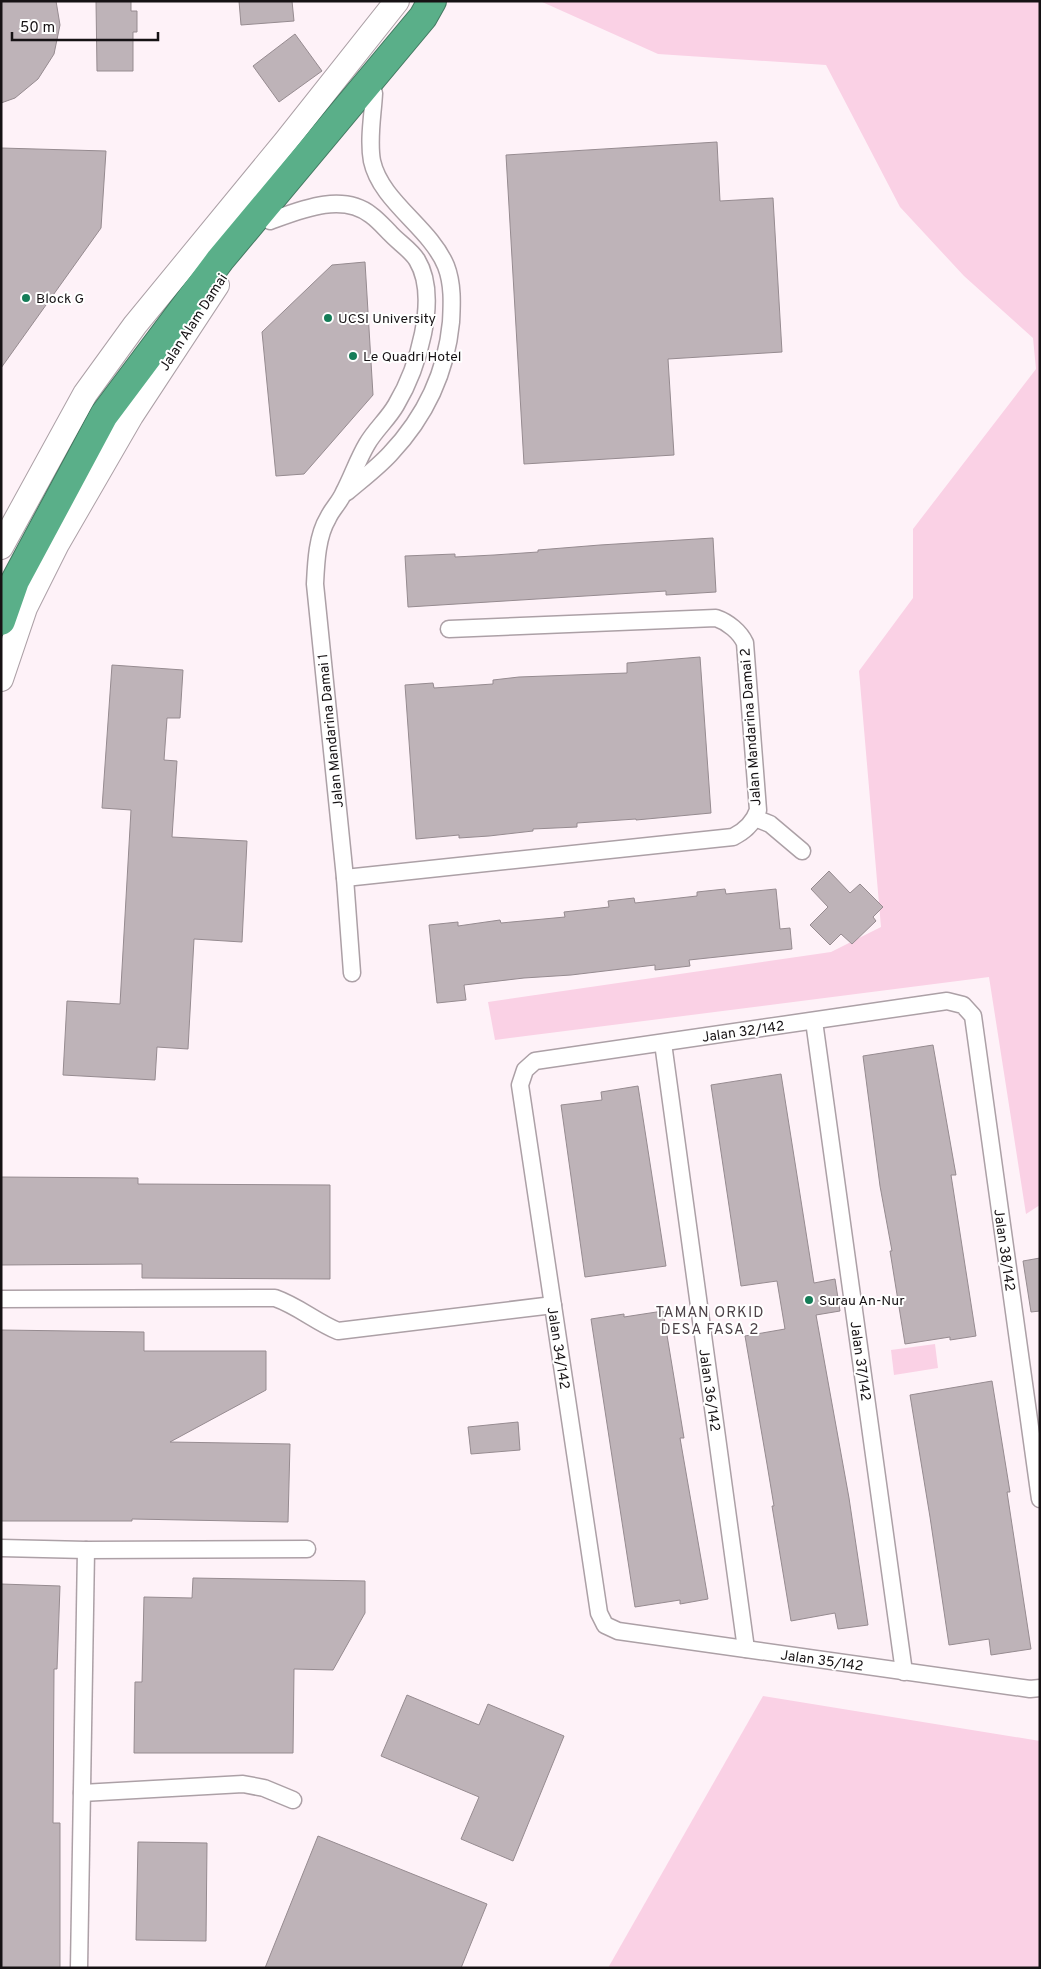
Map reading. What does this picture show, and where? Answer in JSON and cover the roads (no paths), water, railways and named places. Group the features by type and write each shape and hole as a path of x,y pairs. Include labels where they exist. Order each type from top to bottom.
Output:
{"highway":[{"path":"1,599 8,580 97,412 217,255 417,15 424,1"},
{"path":"1,621 15,582 104,415 220,260 423,17 432,1"}],"main road":[{"path":"1,548 85,394 112,356 397,1"},
{"name":"Jalan Alam Damai","path":"1,679 29,600 57,544 132,416 220,279 412,48 441,1"}],"street":[{"name":"Jalan Mandarina Damai 1","path":"343,495 389,455 418,421 438,379 449,336 453,300 446,266 428,238 381,183 372,161 371,140 374,92"},
{"name":"Jalan Mandarina Damai 1","path":"270,220 301,209 325,204 354,206 371,214 417,260 423,276 426,293 423,331 413,368 396,406 367,443 343,495 327,519 316,556 315,584 352,973"},
{"path":"423,331 449,336"},
{"path":"413,368 438,379"},
{"name":"Jalan Mandarina Damai 2","path":"344,878 733,837 741,833 756,818 758,810 745,643 742,636 724,620 716,618 449,629"},
{"path":"756,818 770,824 802,851"},
{"name":"Jalan 32/142","path":"525,1070 535,1061 948,1001 963,1005"},
{"name":"Jalan 38/142","path":"963,1005 973,1016 1040,1499"},
{"name":"Jalan 37/142","path":"814,1020 904,1672"},
{"name":"Jalan 36/142","path":"663,1043 746,1649"},
{"name":"Jalan 34/142","path":"525,1070 520,1085 599,1613 605,1625"},
{"path":"1,1299 276,1298 338,1331 553,1305"},
{"path":"1,1548 86,1550 307,1549"},
{"path":"79,1968 86,1550"},
{"name":"Jalan 35/142","path":"605,1625 618,1631 904,1672 1030,1689 1040,1688"},
{"path":"82,1793 243,1784 264,1788 293,1800"}],"place":[{"name":"Block G","path":"26,298"},
{"name":"UCSI University","path":"328,318"},
{"name":"Le Quadri Hotel","path":"353,356"},
{"name":"Surau An-Nur","path":"809,1300"}],"district":[{"name":"TAMAN ORKID DESA FASA 2","path":"710,1320"}]}
